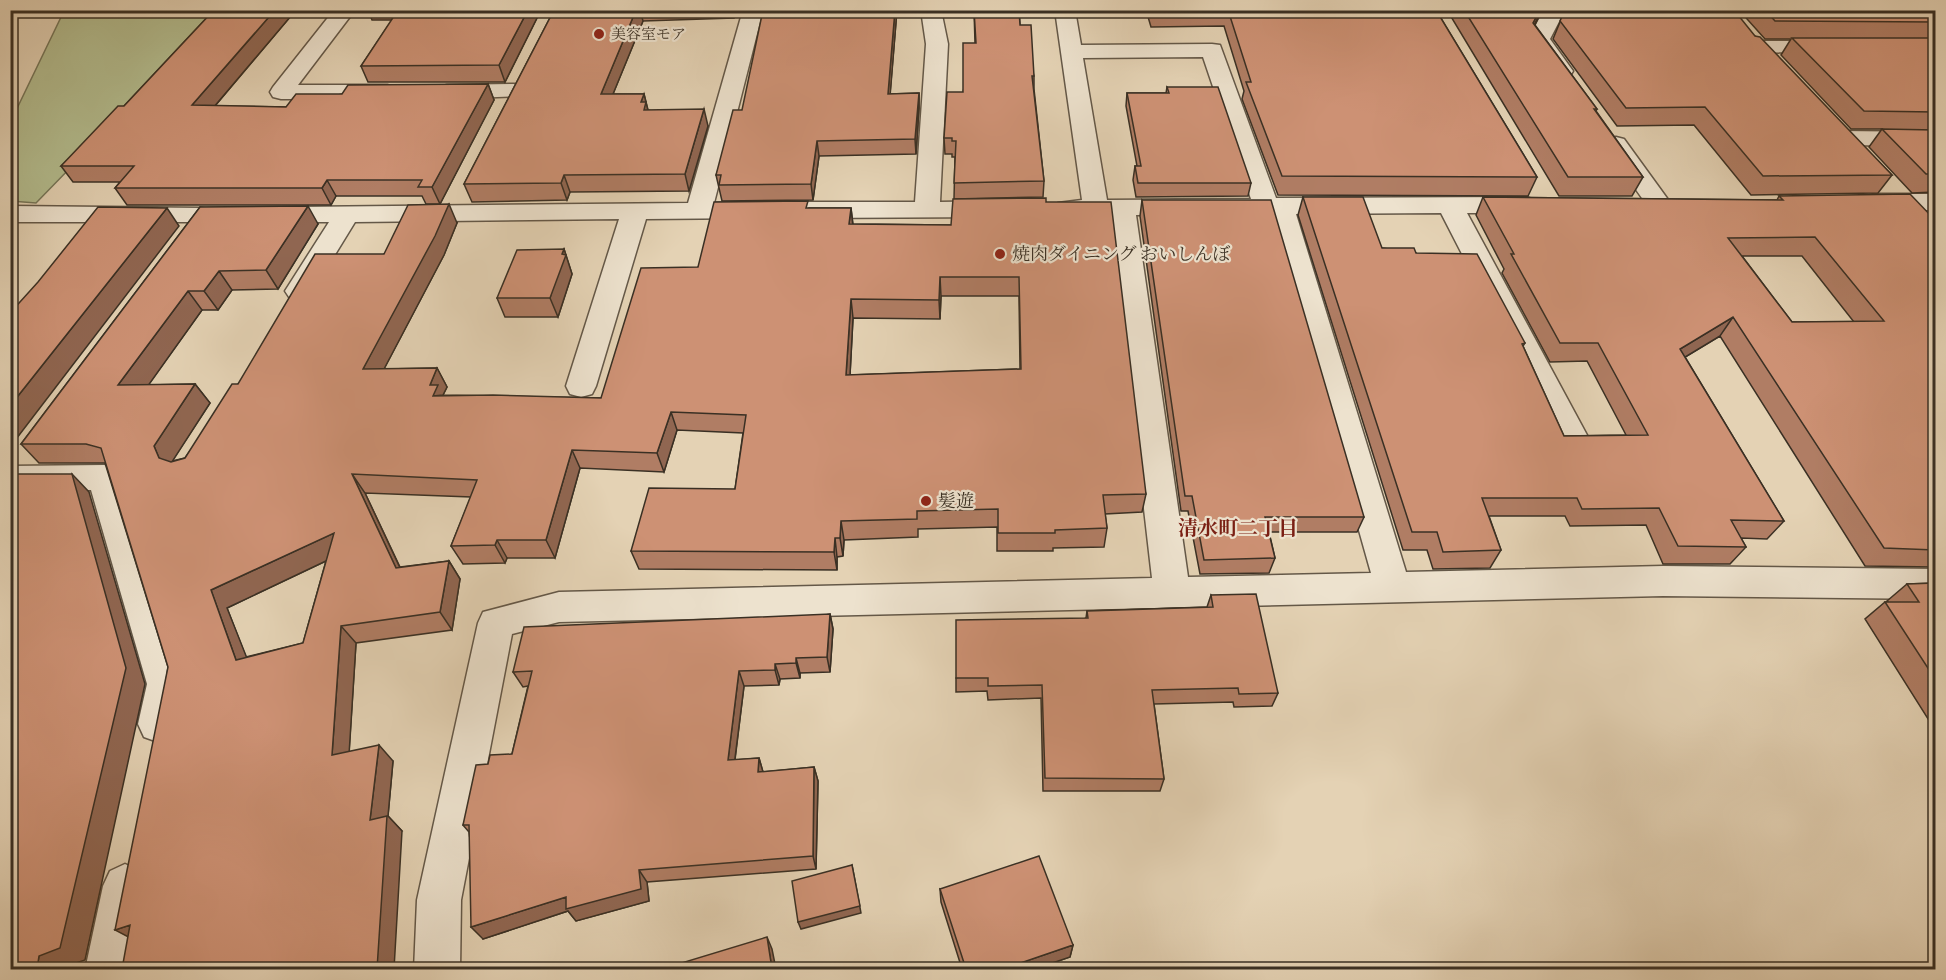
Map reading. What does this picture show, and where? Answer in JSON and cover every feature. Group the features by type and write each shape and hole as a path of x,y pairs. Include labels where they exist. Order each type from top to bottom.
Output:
{"street":[{"path":"345,10 281,92 514,91"},
{"path":"699,210 753,10"},
{"path":"927,209 937,44 931,10"},
{"path":"1065,10 1070,52 1109,208 1172,593"},
{"path":"1555,10 1539,39 1573,86"},
{"path":"1779,72 1749,39 1857,47"},
{"path":"1070,52 1212,50 1273,205 1394,588"},
{"path":"1600,123 1672,206 1627,206"},
{"path":"1929,229 1833,130 1935,139"},
{"path":"10,214 203,216 347,214 456,202 635,211 1273,205 1549,205 1537,184"},
{"path":"1856,202 1935,202"},
{"path":"1450,205 1572,437"},
{"path":"581,386 635,211"},
{"path":"284,315 347,214"},
{"path":"182,244 203,216"},
{"path":"10,477 32,446"},
{"path":"10,477 104,477 166,684 152,753"},
{"path":"437,969 439,900 496,623 559,607 1663,581 1935,584"},
{"path":"108,969 131,855"}],"green space":[{"path":"64,11 223,11 36,203 11,201 10,123"}],"building":[{"path":"214,10 275,10 192,105 286,107 296,94 342,94 348,85 488,84 432,187 418,187 422,180 327,180 322,188 115,188 134,166 61,166 118,106 124,106"},
{"path":"398,10 528,10 499,65 361,66"},
{"path":"554,10 636,10 601,94 644,94 641,102 646,102 644,110 704,109 685,174 564,175 561,183 464,184"},
{"path":"763,10 895,10 888,94 919,93 915,139 817,141 811,184 719,185 721,175 716,175 733,110 742,110"},
{"path":"974,10 1019,10 1020,25 1031,25 1034,76 1032,76 1044,181 954,183 956,141 952,141 952,138 944,138 947,92 963,92 963,43 976,43"},
{"path":"1228,10 1436,10 1537,177 1282,176 1246,82 1251,82"},
{"path":"1464,10 1540,10 1533,23 1597,109 1594,109 1643,177 1568,177"},
{"path":"1565,10 1734,10 1755,36 1760,37 1892,175 1763,176 1705,107 1626,108 1560,21"},
{"path":"1765,10 1935,10 1935,22 1775,21"},
{"path":"1792,38 1935,38 1935,112 1864,111"},
{"path":"1167,87 1218,87 1251,183 1138,183 1135,166 1141,166 1127,93 1169,93"},
{"path":"1882,129 1935,130 1935,174 1926,174"},
{"path":"1910,194 1935,220 1935,550 1884,548 1733,317 1680,349 1784,521 1731,520 1746,547 1678,546 1659,508 1582,509 1577,498 1482,498 1501,550 1443,552 1437,532 1412,532 1303,197 1363,197 1382,248 1414,248 1416,253 1477,254 1525,343 1522,344 1564,436 1648,435 1598,343 1560,343 1511,254 1514,254 1483,197 1783,200 1779,196","holes":["1815,237 1884,321 1792,322 1728,238"]},
{"path":"1046,198 1046,202 1111,202 1146,494 1103,495 1107,528 1055,530 1055,533 998,533 998,509 917,511 917,519 841,521 840,538 835,538 834,552 631,551 649,488 735,489 746,415 671,412 657,453 572,450 546,540 497,540 495,545 451,546 477,480 352,474 396,568 449,561 440,612 341,626 332,755 379,745 370,820 387,816 377,969 122,969 130,925 115,930 168,667 101,448 86,444 21,444 200,207 308,206 266,270 219,271 204,291 188,291 118,385 195,384 154,446 159,458 171,462 185,458 232,384 238,384 315,254 384,254 408,205 449,204 435,236 363,369 437,368 430,385 438,385 433,396 601,398 641,268 698,267 714,202 808,201 806,208 851,208 849,224 951,225 953,199","holes":["940,277 1019,277 1021,369 846,375 851,299 939,300","334,533 303,643 236,660 211,590"]},
{"path":"1142,200 1271,200 1364,517 1265,517 1275,558 1204,560 1192,496 1185,496"},
{"path":"98,207 167,208 10,406 10,313"},
{"path":"564,249 562,254 566,255 550,298 497,298 517,250"},
{"path":"10,474 72,474 126,668 60,948 39,956 37,969 10,969"},
{"path":"1935,583 1935,679 1885,602 1919,602 1907,584"},
{"path":"1256,594 1278,693 1239,694 1238,688 1152,690 1164,779 1045,778 1042,685 988,686 988,678 956,678 956,620 1088,618 1087,611 1213,607 1211,595"},
{"path":"830,614 827,657 796,658 796,663 775,664 775,670 739,671 728,760 759,758 758,772 814,767 813,856 639,870 641,889 566,909 566,897 471,927 469,825 463,825 476,765 488,764 490,755 512,754 532,671 513,672 524,627"},
{"path":"1039,856 1073,945 1003,969 966,969 940,889"},
{"path":"852,865 860,906 798,922 792,881"},
{"path":"767,937 772,969 665,969 665,968"}],"place":[{"name":"美容室モア","path":"599,34"},
{"name":"焼肉ダイニング おいしんぼ","path":"1000,254"},
{"name":"髪遊","path":"926,501"}],"district":[{"name":"清水町二丁目","path":"1238,528"}]}
